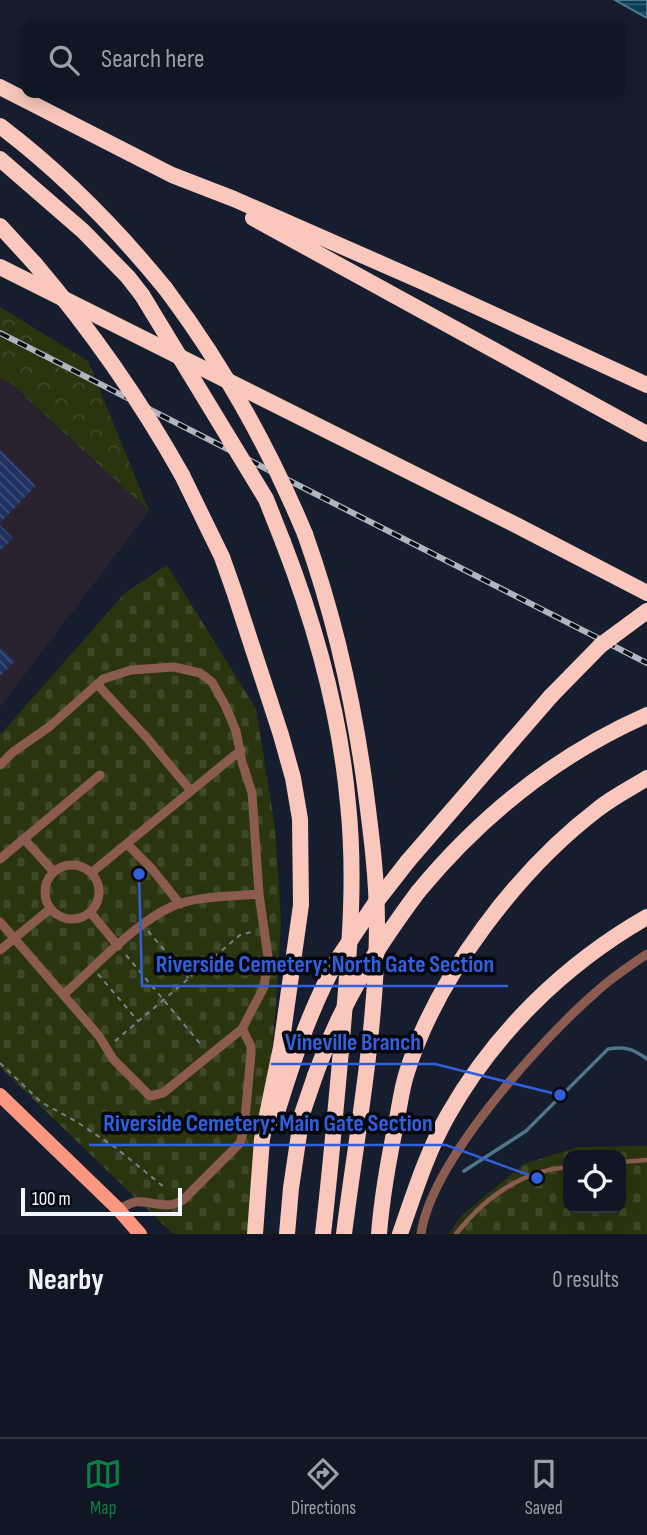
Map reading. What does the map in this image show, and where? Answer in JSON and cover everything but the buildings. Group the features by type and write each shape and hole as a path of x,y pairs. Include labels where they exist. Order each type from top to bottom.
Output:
{"highway":[{"path":"0,87 21,98"},
{"path":"22,98 317,251 647,434"},
{"path":"0,126 26,145 85,199 140,257 211,352 246,409 280,477 329,605 352,701 370,821 376,890 376,955 370,1029 344,1234"},
{"path":"0,159 83,231 142,295 266,499 310,615 330,691 344,767 352,883 349,962 323,1234"},
{"path":"172,175 411,276 647,385"},
{"path":"0,226 35,264 105,352 182,475 222,557 293,778 300,819 300,915 281,1047 262,1139 255,1234"},
{"path":"0,267 647,593"},
{"path":"262,1162 304,1031 320,993 337,961 376,902 408,861 551,696 601,645 647,611"},
{"path":"287,1234 302,1114 336,1021 360,975 418,892 457,847 522,789 584,747 645,716"},
{"path":"379,1234 386,1172 407,1072 427,1022 452,975 485,924 537,864 598,809 647,778"},
{"path":"400,1234 447,1116 481,1066 514,1025 551,986 585,957 647,917"}],"main road":[{"path":"0,1095 118,1209 140,1234"}],"street":[{"path":"0,765 103,679 131,670 174,667 200,673 212,682 236,731 252,793 259,894 268,957 264,987 242,1029 163,1093 150,1096 113,1059 99,1036 0,922"},
{"path":"97,684 147,738 191,792"},
{"path":"91,873 241,750"},
{"path":"0,859 100,775"},
{"path":"24,839 54,872"},
{"path":"127,844 152,869 180,904"},
{"path":"68,866 91,873 99,889 99,897 90,912 74,919 65,919 50,909 46,902 46,886 54,872 68,866"},
{"path":"63,995 157,914 203,898 259,894"},
{"path":"0,950 50,909"},
{"path":"90,912 118,946"},
{"path":"421,1234 433,1192 480,1120 574,1012 616,975 647,954"},
{"path":"118,1209 133,1202 174,1206 240,1143 244,1129 251,1046 242,1029"}],"lane":[{"path":"626,1162 647,1160"},
{"path":"456,1234 491,1197 520,1179 547,1169 563,1167"}],"path":[{"path":"143,926 188,979"},
{"path":"106,1049 240,935 255,931 264,932"},
{"path":"118,946 210,1056"},
{"path":"93,968 138,1021"},
{"path":"0,1063 41,1102 116,1148 164,1187"}],"shaded area":[{"path":"0,378 8,382 149,511 0,707"}],"green space":[{"path":"0,307 88,361 149,511 9,382 0,378"},
{"path":"167,565 256,709 275,828 281,920 256,1234 173,1234 0,1067 0,735 126,592"},
{"path":"647,1146 647,1234 449,1234 461,1216 524,1164 563,1152 563,1213 626,1213 626,1150 568,1150 578,1147"}],"water":[{"path":"615,0 647,0 647,18"}],"waterway":[{"path":"464,1171 526,1131 608,1049 629,1049 647,1059"}],"railway":[{"path":"0,333 647,663"}],"place":[{"name":"Riverside Cemetery: North Gate Section","path":"139,874"},
{"name":"Vineville Branch","path":"560,1095"},
{"name":"Riverside Cemetery: Main Gate Section","path":"537,1178"}]}
